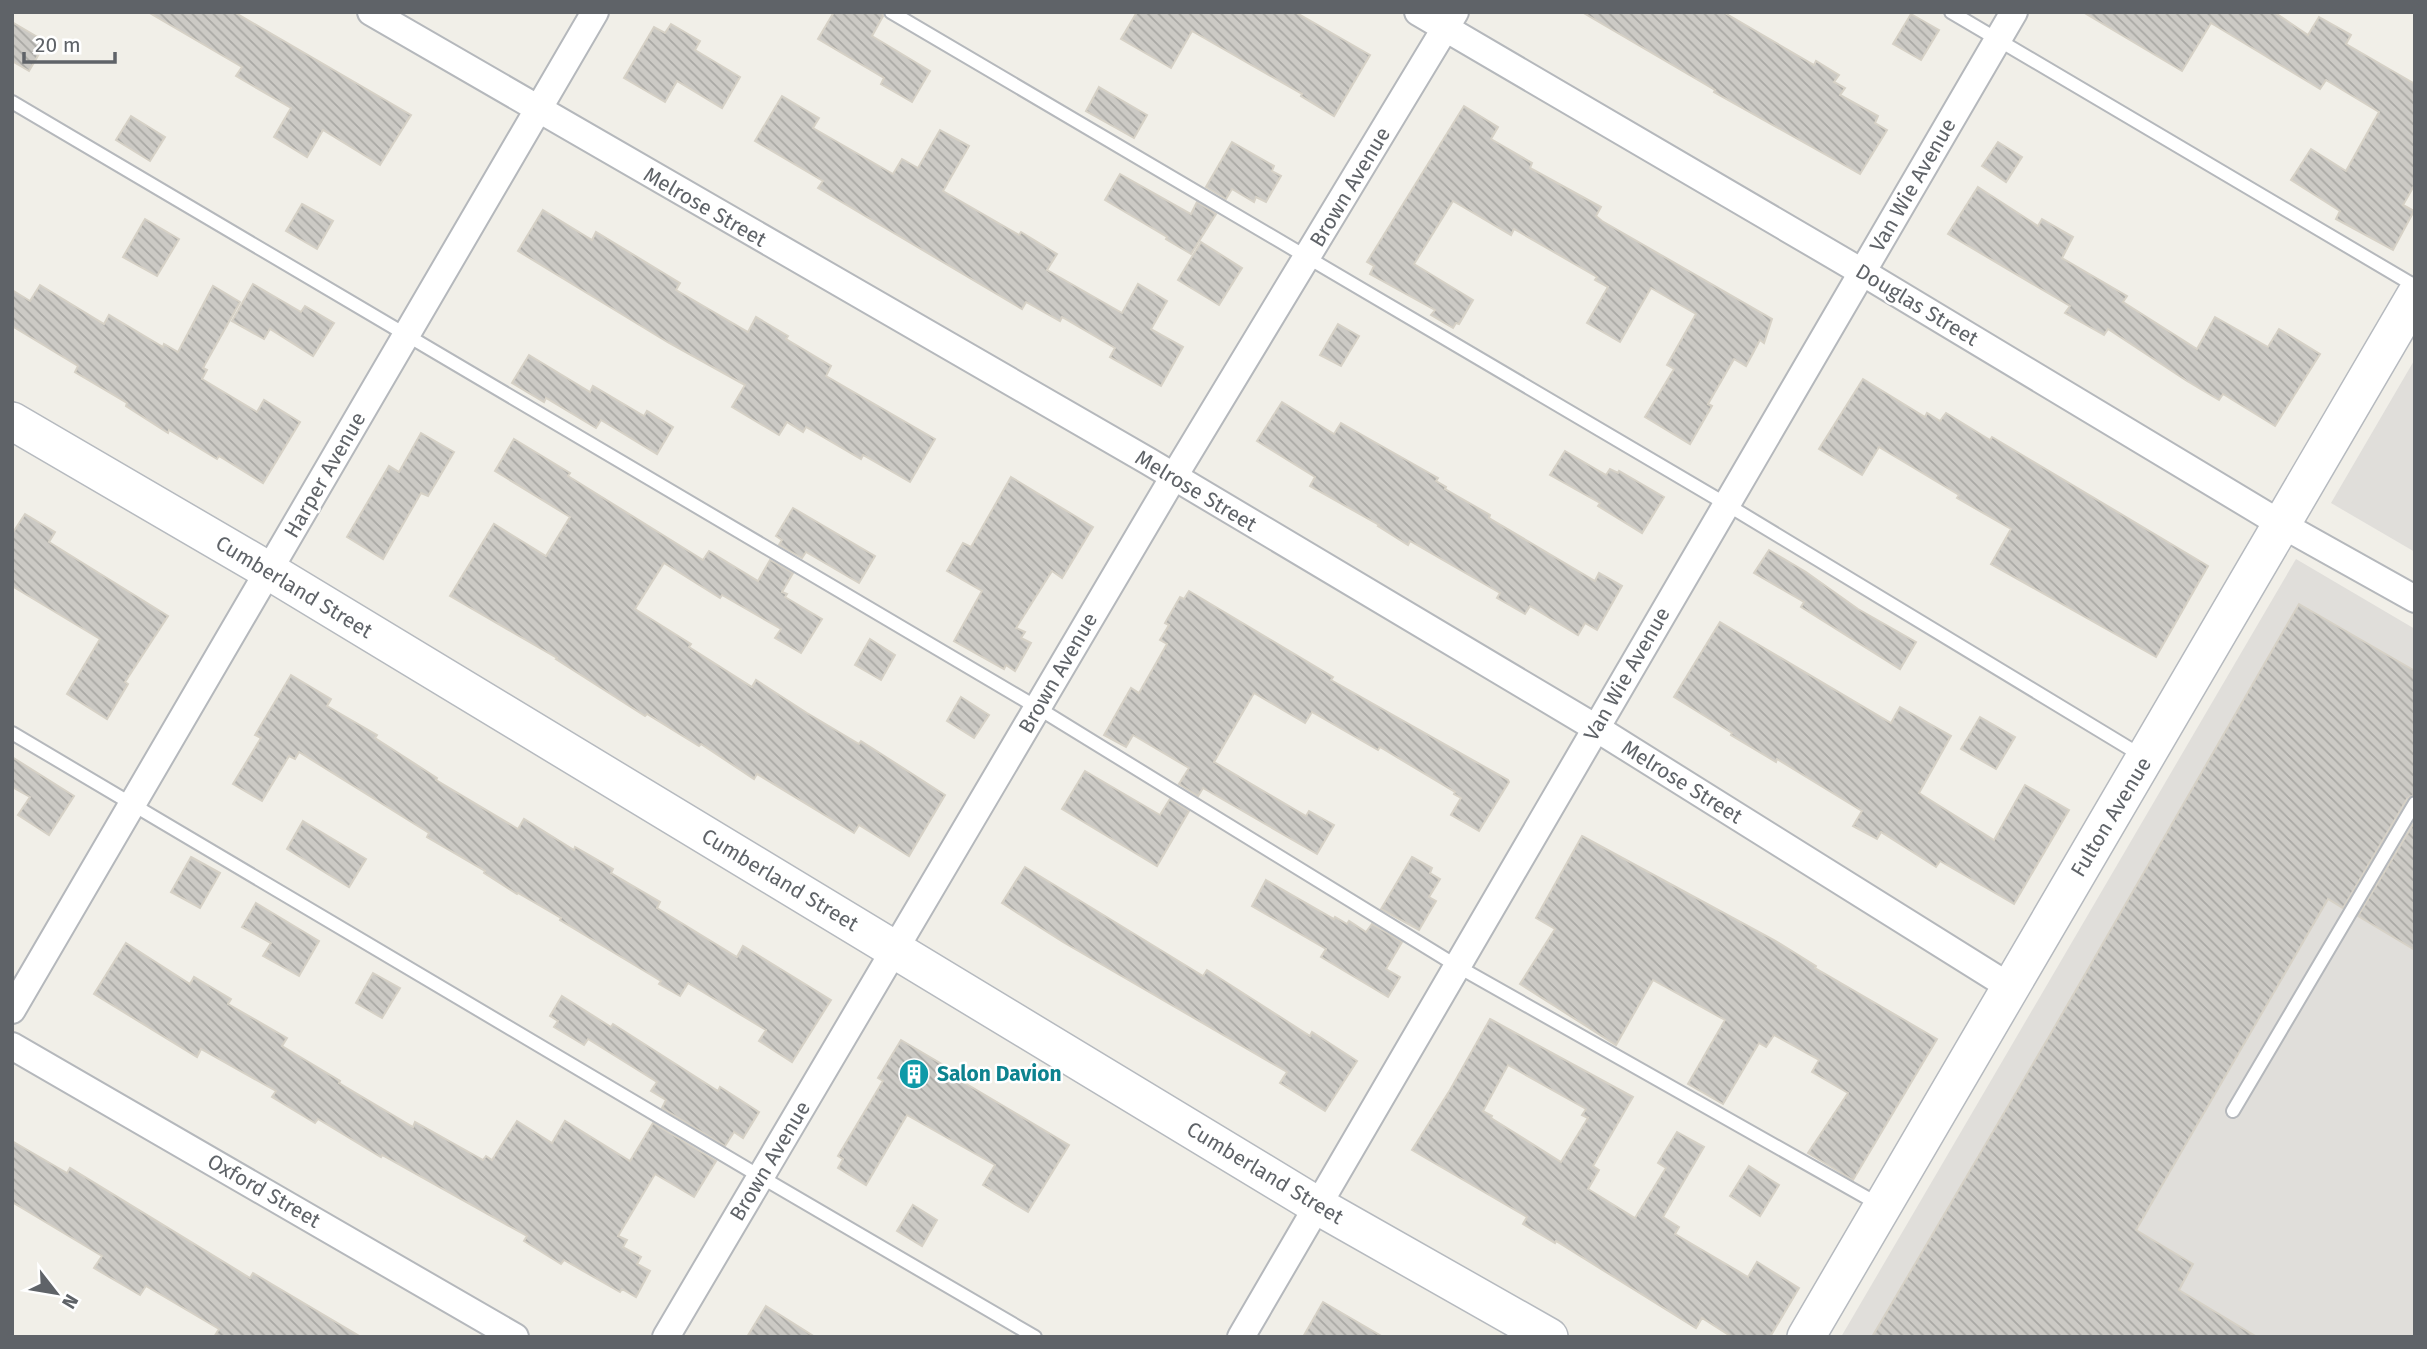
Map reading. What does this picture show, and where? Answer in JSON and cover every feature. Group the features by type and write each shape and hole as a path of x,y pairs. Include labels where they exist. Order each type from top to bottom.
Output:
{"street":[{"name":"Melrose Street","path":"370,12 1148,461 1596,729 2010,987"},
{"name":"Harper Avenue","path":"12,1010 595,12"},
{"name":"Douglas Street","path":"1418,12 1450,21 2281,524 2415,599"},
{"name":"Van Wie Avenue","path":"1241,1337 2014,12"},
{"name":"Brown Avenue","path":"666,1337 1173,478 1450,21"},
{"name":"Fulton Avenue","path":"1806,1337 2415,296"},
{"name":"Cumberland Street","path":"12,421 269,571 1318,1206 1549,1337"},
{"name":"Oxford Street","path":"12,1046 515,1337"}],"lane":[{"path":"891,12 1726,504 2146,758"},
{"path":"1951,12 2415,286"},
{"path":"12,102 1038,708 1457,966 1882,1206"},
{"path":"12,733 1035,1337"},
{"path":"2232,1111 2415,803"}],"shaded area":[{"path":"2415,359 2415,552 2331,503"},
{"path":"2296,559 2415,629 2415,1337 1841,1337"}],"building":[{"path":"148,12 234,12 411,115 380,165 323,130 307,157 274,137 291,108 236,76 242,67"},
{"path":"834,12 882,12 883,16 872,36 930,71 912,102 881,84 884,78 818,39"},
{"path":"1137,12 1295,12 1370,55 1334,116 1301,96 1302,94 1192,31 1171,68 1121,39"},
{"path":"1582,12 1723,12 1814,65 1816,61 1839,75 1834,82 1845,88 1840,95 1878,116 1875,123 1887,130 1860,174 1714,92 1715,90"},
{"path":"2083,12 2274,12 2308,35 2319,17 2351,35 2346,44 2415,84 2415,184 2403,205 2414,211 2393,250 2336,219 2340,211 2291,180 2311,149 2346,171 2379,112 2326,80 2320,89 2211,23 2182,71"},
{"path":"1911,14 1939,30 1921,60 1893,44"},
{"path":"12,22 46,42 29,71 12,61"},
{"path":"671,24 700,41 695,50 740,77 722,108 677,81 665,102 624,78 654,27 665,33"},
{"path":"1099,87 1147,115 1134,138 1086,111"},
{"path":"782,96 819,118 813,128 893,174 902,159 918,168 940,130 969,146 943,191 1057,254 1047,270 1122,313 1138,284 1167,301 1151,329 1183,347 1161,386 1110,357 1115,348 1062,317 1060,321 1026,302 1022,309 818,188 823,181 755,141"},
{"path":"1464,106 1498,127 1491,139 1532,163 1530,168 1601,207 1596,216 1602,221 1772,319 1764,343 1760,340 1746,366 1734,359 1708,404 1712,406 1690,444 1645,417 1674,369 1667,365 1696,314 1651,288 1620,342 1587,323 1608,287 1595,280 1597,277 1514,229 1511,235 1453,201 1414,264 1473,300 1459,324 1456,323 1453,328 1431,315 1435,310 1370,274 1374,266 1367,262"},
{"path":"131,116 165,137 150,161 116,140"},
{"path":"1232,142 1274,166 1272,171 1281,176 1266,202 1256,197 1254,202 1232,189 1226,199 1206,187"},
{"path":"1998,142 2022,157 2006,182 1982,166"},
{"path":"1120,174 1191,214 1197,202 1216,214 1191,254 1105,200"},
{"path":"1978,187 2038,226 2042,219 2073,237 2062,258 2127,296 2123,302 2197,349 2215,317 2268,347 2279,329 2320,354 2275,426 2223,394 2219,400 2108,329 2104,335 2065,313 2070,306 1948,234"},
{"path":"302,204 333,221 317,249 286,231"},
{"path":"543,210 592,240 596,232 680,283 676,290 748,332 756,317 831,366 826,376 935,439 910,482 863,455 861,459 806,427 803,432 787,422 779,435 732,407 745,385 669,343 518,251"},
{"path":"145,219 179,239 157,276 123,257"},
{"path":"1201,242 1242,268 1219,305 1178,280"},
{"path":"253,284 301,312 305,306 334,323 313,356 270,329 264,339 232,321"},
{"path":"40,285 104,324 109,315 163,347 164,344 178,352 213,286 240,302 203,368 207,370 202,379 257,412 264,400 300,422 263,483 219,456 217,459 169,430 168,433 126,406 127,403 75,372 78,366 12,326 12,290 30,301"},
{"path":"1338,324 1359,336 1341,366 1320,355"},
{"path":"529,355 590,392 593,386 644,416 647,411 673,427 657,454 601,420 596,428 546,398 544,402 512,383"},
{"path":"1863,379 1925,417 1927,413 1940,421 1946,413 1990,440 1992,437 2208,566 2156,657 1991,564 2011,529 1957,498 1959,495 1879,447 1862,475 1819,449"},
{"path":"1282,402 1334,434 1341,423 1438,478 1436,481 1446,487 1445,489 1490,515 1489,518 1595,581 1599,573 1622,586 1597,630 1585,623 1578,635 1530,606 1525,614 1497,598 1500,593 1410,541 1408,545 1379,525 1310,486 1315,477 1257,441"},
{"path":"421,433 454,452 428,496 421,493 383,559 347,537 389,466 399,472"},
{"path":"514,439 703,560 709,551 758,581 770,560 793,573 782,592 787,594 785,597 822,619 801,653 775,638 781,629 722,595 720,598 664,563 635,609 752,687 756,680 859,744 861,741 945,795 909,856 859,825 854,833 757,774 754,779 701,744 699,746 647,714 645,716 557,658 450,596 494,524 546,556 570,517 495,471"},
{"path":"1565,451 1606,475 1610,469 1618,473 1619,471 1664,497 1642,533 1598,506 1600,503 1550,475"},
{"path":"1011,477 1093,527 1062,578 1052,571 1016,628 1025,632 1021,638 1031,643 1015,671 1006,665 1004,669 954,641 982,591 947,571 963,543 971,547"},
{"path":"793,508 875,556 859,583 806,552 802,558 779,545 782,540 776,536"},
{"path":"25,514 55,532 49,542 168,616 125,682 128,684 107,719 67,694 100,639 12,586 12,534"},
{"path":"1769,550 1806,572 1858,609 1916,642 1900,669 1801,607 1804,602 1754,573"},
{"path":"1189,591 1333,677 1331,680 1508,780 1479,831 1451,815 1461,798 1454,794 1455,792 1380,747 1378,750 1312,712 1305,723 1254,693 1214,762 1306,816 1309,811 1334,825 1317,854 1203,788 1198,796 1179,784 1189,768 1133,735 1126,747 1104,735 1131,688 1139,693 1167,644 1160,640 1169,625 1165,623 1180,597 1184,599"},
{"path":"2299,604 2415,671 2415,794 2407,799 2343,908 2328,899 2136,1230 2193,1264 2179,1290 2257,1337 1872,1337 2050,1035"},
{"path":"1720,622 1891,723 1900,707 1951,736 1919,793 1994,840 2025,785 2069,810 2014,904 1940,861 1936,867 1881,832 1877,839 1853,826 1862,811 1777,759 1776,762 1731,735 1732,733 1674,697"},
{"path":"870,639 895,655 881,680 855,665"},
{"path":"291,675 331,699 327,706 377,735 375,738 437,778 436,780 518,829 524,819 574,850 575,847 613,869 611,873 660,902 657,908 737,957 743,946 831,1000 792,1062 759,1041 766,1030 688,983 680,996 659,984 661,981 560,920 561,918 517,894 484,873 485,871 427,837 429,833 299,752 295,759 289,756 262,801 233,784 261,738 255,735"},
{"path":"961,697 989,715 974,738 947,721"},
{"path":"1980,717 2015,737 1996,769 1961,749"},
{"path":"12,757 74,796 49,835 18,815 30,797 12,787"},
{"path":"1085,771 1160,815 1170,799 1189,811 1157,866 1062,809"},
{"path":"303,821 366,859 349,887 287,849"},
{"path":"2415,821 2415,950 2358,916"},
{"path":"1582,836 1774,940 1816,966 1815,968 1937,1039 1853,1180 1808,1153 1848,1093 1812,1072 1819,1060 1774,1035 1766,1047 1759,1043 1723,1104 1688,1084 1725,1020 1653,980 1616,1045 1520,984 1555,929 1536,918"},
{"path":"191,857 220,873 200,908 171,892"},
{"path":"1412,857 1432,868 1430,873 1440,879 1429,897 1436,901 1419,930 1381,909"},
{"path":"1025,867 1203,976 1207,970 1310,1036 1312,1032 1357,1061 1325,1111 1280,1083 1287,1072 1063,942 1002,903"},
{"path":"1266,880 1334,919 1335,917 1347,924 1349,921 1366,932 1372,924 1402,942 1386,969 1400,977 1388,997 1321,957 1326,949 1252,906"},
{"path":"256,903 319,941 299,976 263,956 271,943 242,927"},
{"path":"126,943 190,984 194,977 231,999 228,1004 287,1038 282,1046 340,1081 339,1083 413,1127 415,1122 483,1160 486,1156 492,1160 517,1121 552,1143 565,1121 630,1161 653,1123 716,1161 694,1197 655,1174 618,1236 627,1240 623,1247 641,1257 637,1264 650,1271 636,1297 622,1289 620,1292 564,1260 561,1264 524,1241 527,1236 382,1155 381,1157 318,1119 315,1123 272,1097 276,1091 201,1049 197,1057 94,994"},
{"path":"373,973 400,988 382,1018 356,1003"},
{"path":"562,996 611,1027 613,1024 718,1091 720,1087 759,1112 743,1138 734,1132 725,1146 662,1108 666,1100 651,1091 657,1082 588,1039 584,1045 554,1027 558,1021 550,1016"},
{"path":"1490,1019 1633,1097 1593,1166 1599,1170 1588,1189 1635,1218 1666,1168 1658,1163 1677,1132 1704,1147 1663,1217 1679,1227 1675,1234 1748,1277 1757,1262 1799,1288 1770,1337 1732,1337 1702,1318 1696,1328 1556,1241 1555,1243 1523,1224 1527,1217 1412,1150","holes":["1508,1065 1586,1109 1582,1115 1588,1118 1561,1162 1483,1111"]},
{"path":"901,1040 950,1069 948,1073 1069,1145 1028,1212 983,1185 995,1165 907,1115 866,1185 838,1168 843,1159 838,1156 883,1081 878,1078"},
{"path":"12,1141 67,1173 70,1168 250,1278 253,1273 361,1337 214,1337 219,1329 146,1286 140,1295 94,1268 102,1256 12,1202"},
{"path":"1749,1166 1779,1185 1760,1216 1730,1196"},
{"path":"913,1205 937,1220 922,1246 897,1231"},
{"path":"1323,1302 1383,1337 1303,1337"},
{"path":"766,1306 815,1337 747,1337"}],"place":[{"name":"Salon Davion","path":"914,1074"}]}
